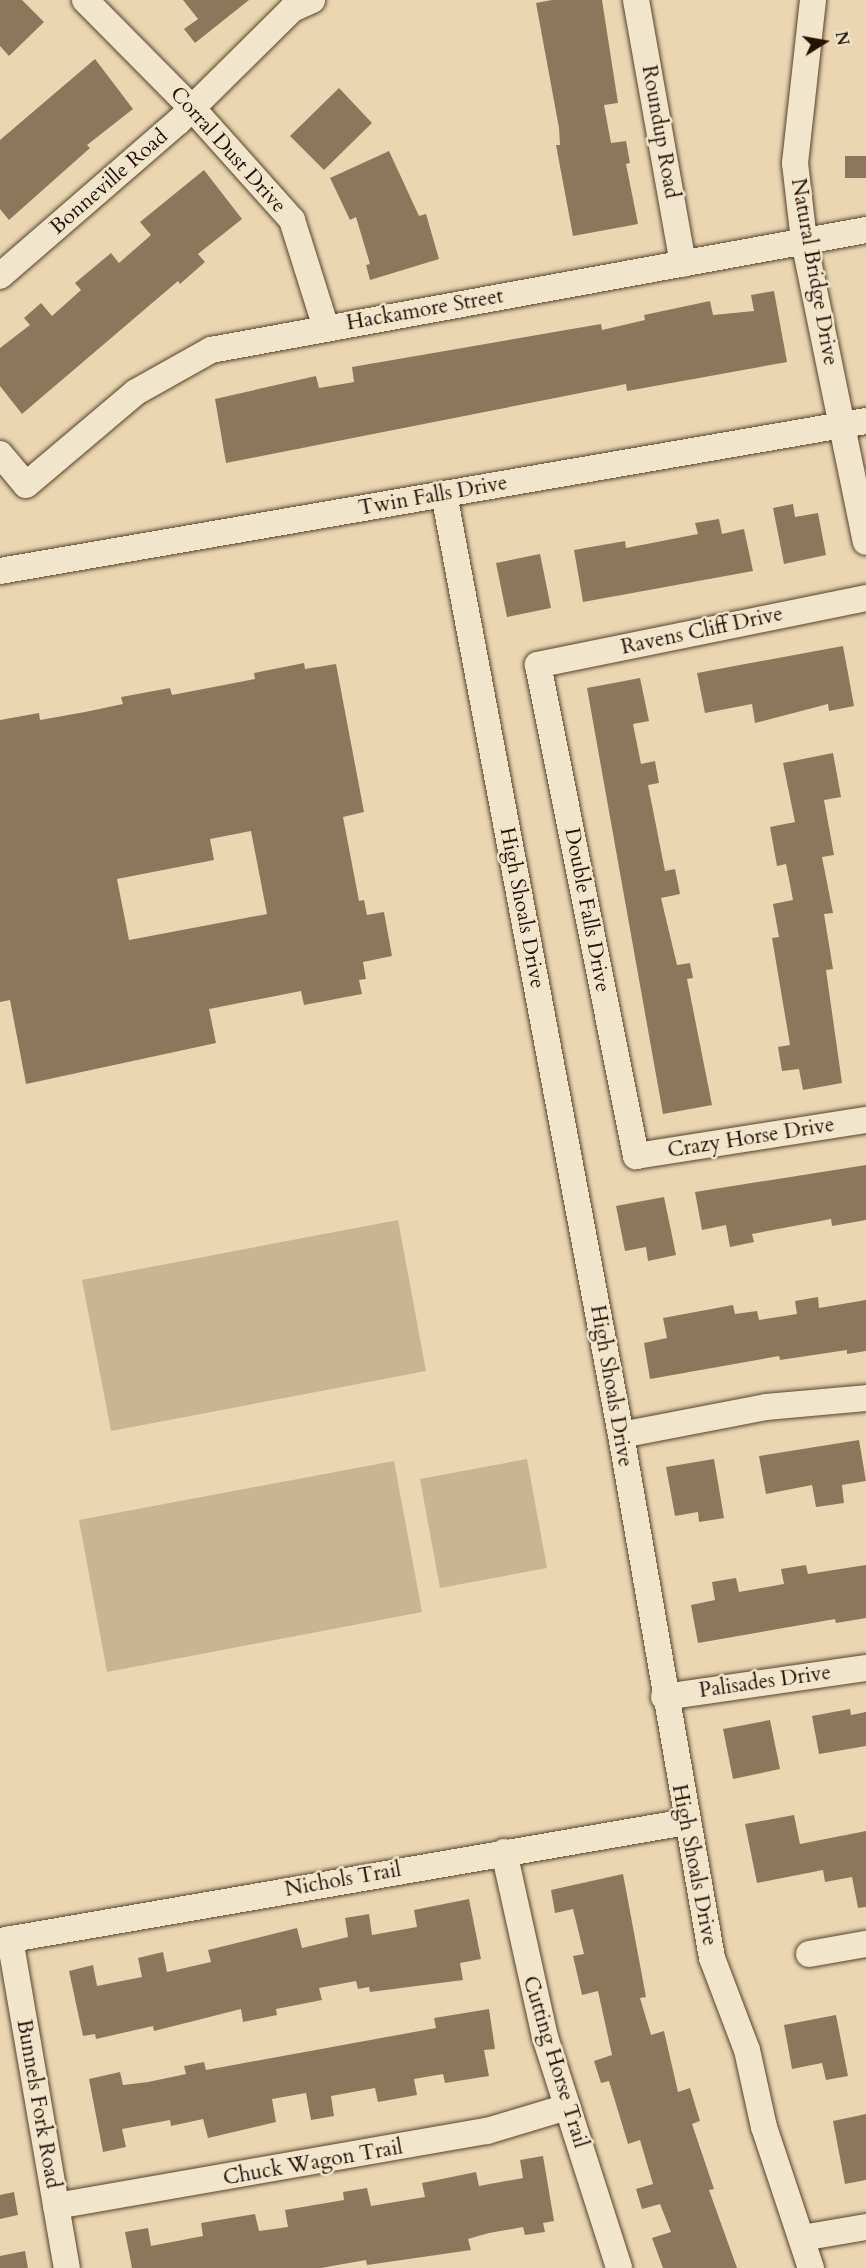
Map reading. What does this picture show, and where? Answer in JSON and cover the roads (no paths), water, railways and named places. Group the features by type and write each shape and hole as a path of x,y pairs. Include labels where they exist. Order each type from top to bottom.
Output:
{"street":[{"name":"Corral Dust Drive","path":"86,0 192,108 292,220 326,328"},
{"name":"Roundup Road","path":"636,0 683,264"},
{"name":"Natural Bridge Drive","path":"813,0 795,163 804,241 854,424 866,542"},
{"name":"Bonneville Road","path":"0,276 192,108 300,3"},
{"name":"Hackamore Street","path":"0,454 26,485 136,392 211,350 866,230"},
{"name":"Twin Falls Drive","path":"0,572 854,424"},
{"name":"High Shoals Drive","path":"444,494 621,1435 664,1696 712,1958 747,2050 764,2127 812,2268"},
{"name":"Ravens Cliff Drive","path":"537,665 866,598"},
{"name":"Double Falls Drive","path":"537,665 636,1156"},
{"name":"Crazy Horse Drive","path":"636,1156 866,1120"},
{"path":"621,1435 766,1407 866,1398"},
{"name":"Palisades Drive","path":"664,1696 866,1668"},
{"name":"Nichols Trail","path":"5,1940 686,1822"},
{"name":"Cutting Horse Trail","path":"504,1852 530,1980 567,2107 619,2268"},
{"name":"Bunnels Fork Road","path":"5,1940 67,2268"},
{"path":"809,1954 866,1944"},
{"name":"Chuck Wagon Trail","path":"56,2206 139,2195 488,2131 567,2107"},
{"path":"802,2238 866,2227"}]}
